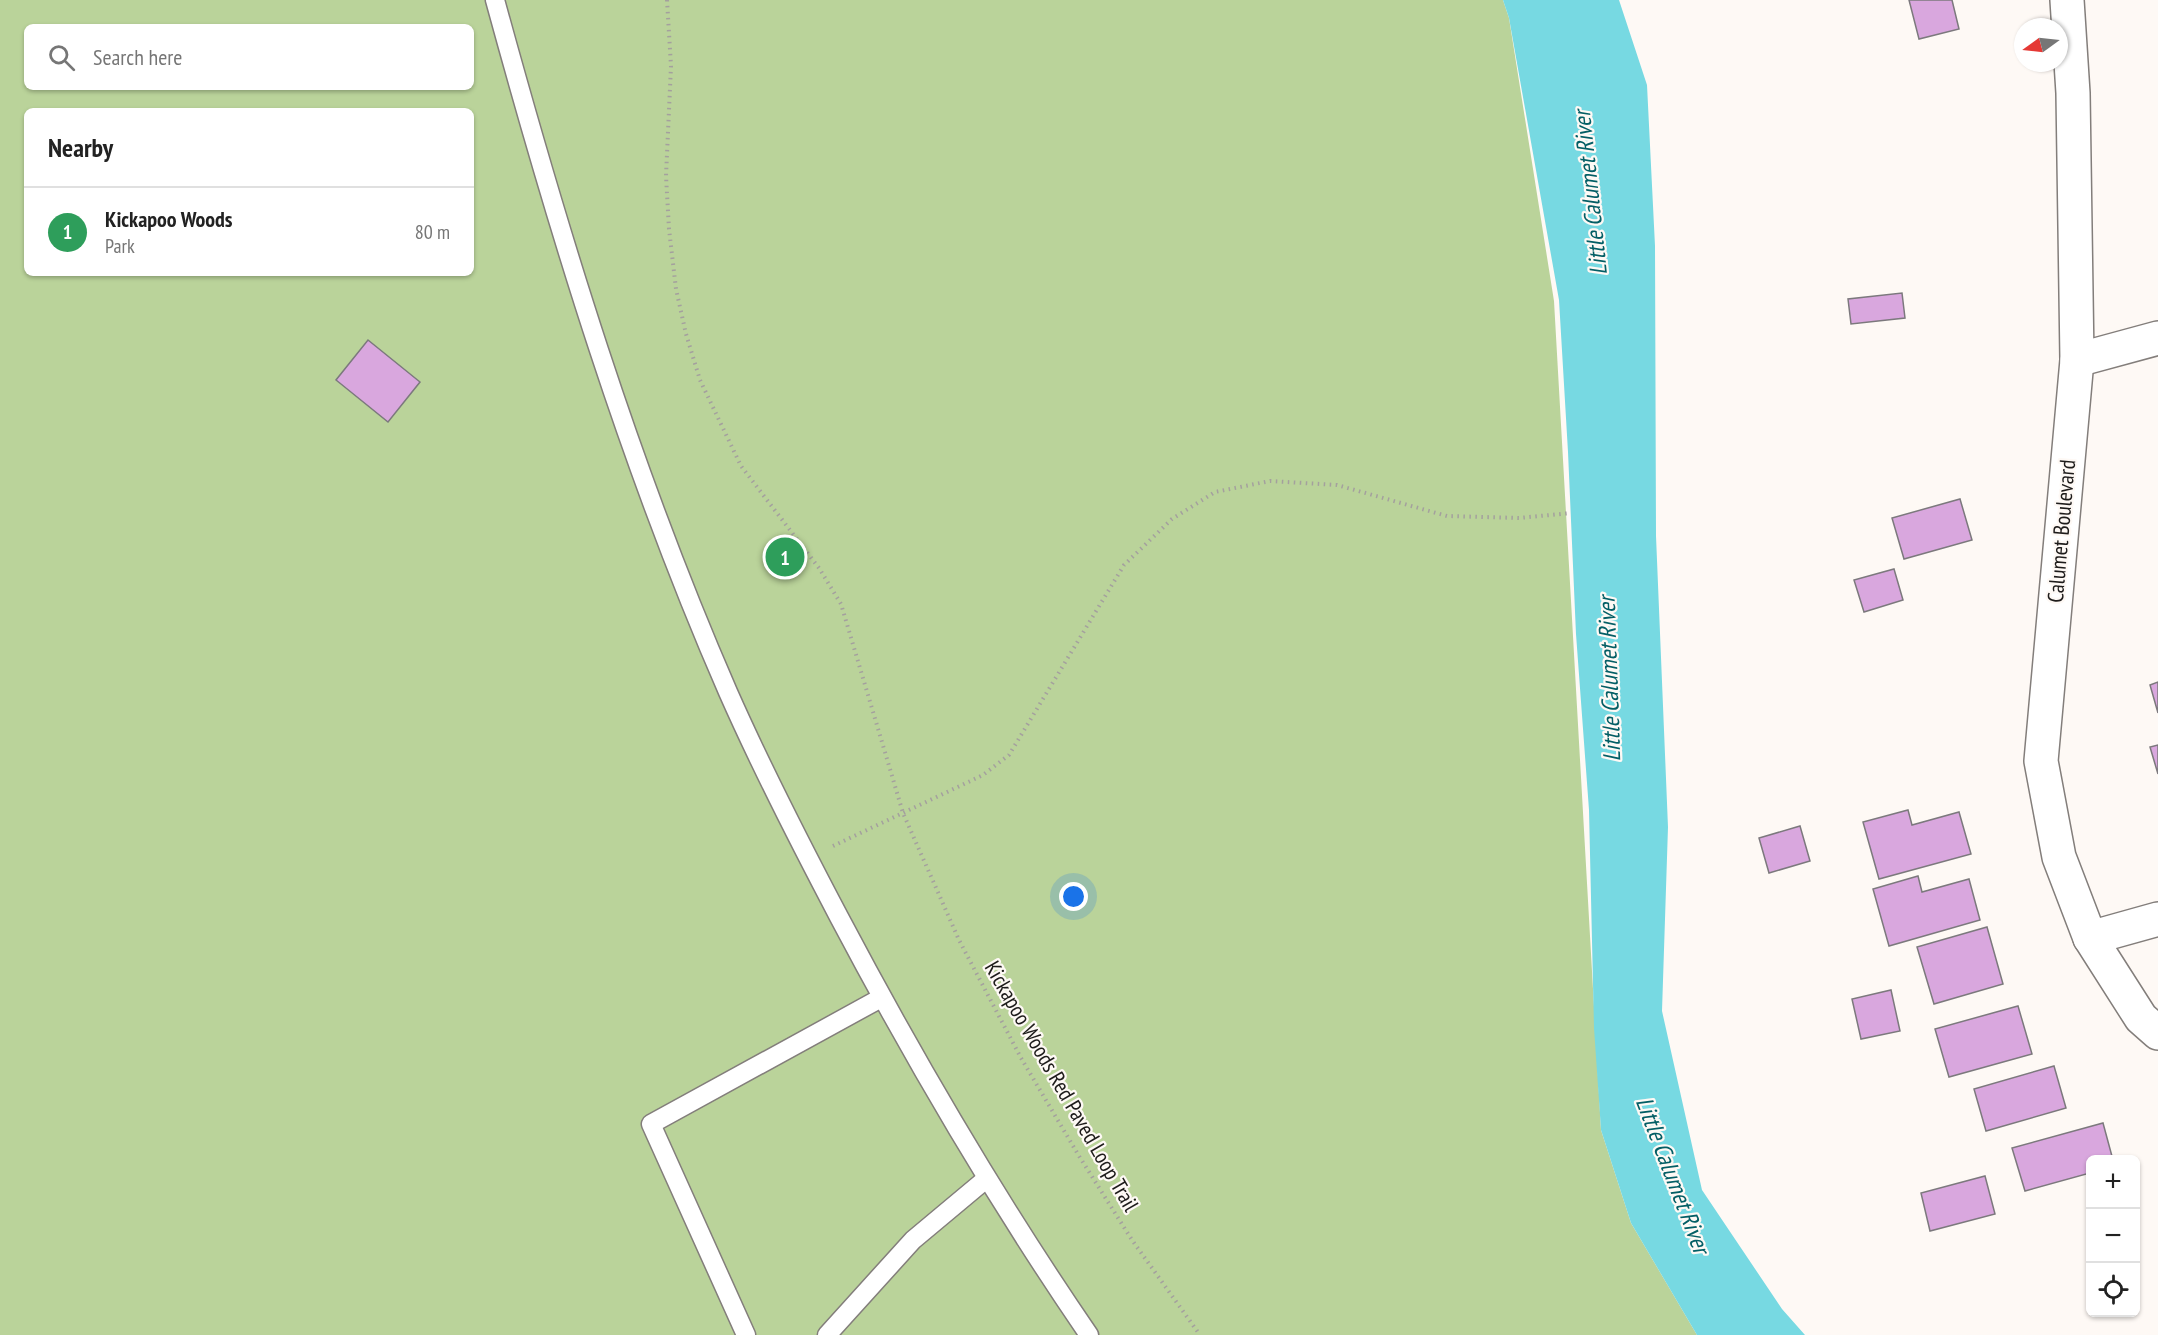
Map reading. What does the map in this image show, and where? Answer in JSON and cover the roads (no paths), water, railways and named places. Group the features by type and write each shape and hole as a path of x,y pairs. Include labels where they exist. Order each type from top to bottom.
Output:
{"street":[{"name":"Calumet Boulevard","path":"2067,0 2073,93 2077,360 2041,761 2058,857 2090,938 2141,1018 2158,1033"},
{"path":"2077,360 2158,338"},
{"path":"2090,938 2158,919"}],"lane":[{"path":"495,0 544,178 615,396 660,519 728,692 808,858 881,998 986,1179 1089,1335"},
{"path":"747,1335 651,1124 881,998"},
{"path":"827,1335 914,1240 986,1179"}],"water":[{"name":"Little Calumet River","path":"1503,0 1619,0 1647,85 1655,246 1656,536 1668,827 1662,1011 1702,1190 1782,1309 1805,1335 1697,1335 1631,1223 1601,1130 1594,1028 1589,810 1576,634 1559,300 1509,18"}],"place":[{"name":"Kickapoo Woods","path":"785,557"}]}
